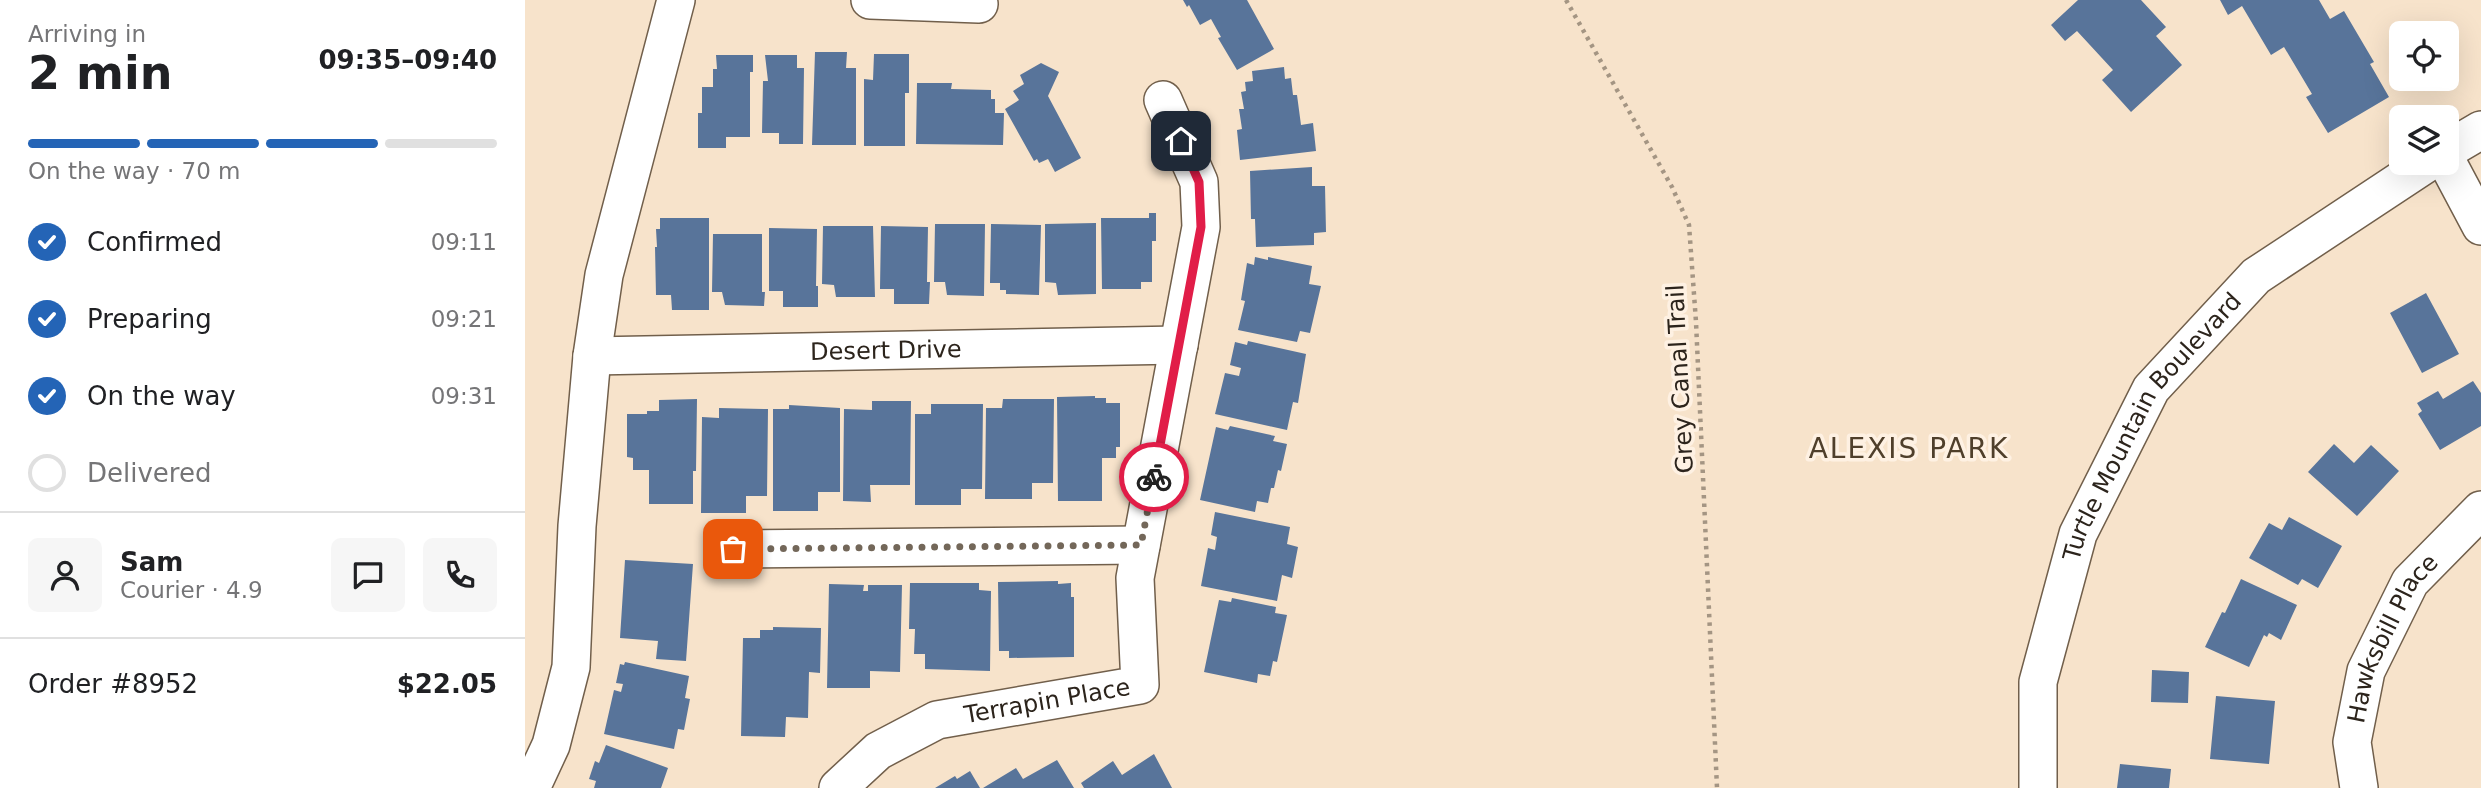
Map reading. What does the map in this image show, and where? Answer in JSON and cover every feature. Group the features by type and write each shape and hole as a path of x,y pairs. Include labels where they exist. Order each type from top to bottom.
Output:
{"street":[{"path":"531,788 551,745 571,667 577,526 592,356 604,275 676,0"},
{"path":"870,0 979,4"},
{"name":"Terrapin Place","path":"838,788 879,751 937,720 1140,685 1135,578 1201,227 1199,182 1163,100"},
{"path":"2459,143 2481,130"},
{"name":"Turtle Mountain Boulevard","path":"2038,788 2038,681 2078,534 2151,389 2256,276 2409,175"},
{"path":"2454,175 2481,226"},
{"name":"Desert Drive","path":"592,356 1179,345"},
{"name":"Hawksbill Place","path":"2358,788 2351,742 2366,671 2410,582 2481,510"},
{"path":"733,549 1141,545"}],"path":[{"name":"Grey Canal Trail","path":"1566,0 1672,187 1689,225 1696,322 1717,788"}],"building":[{"path":"1183,0 1247,0 1274,49 1237,70 1218,38 1221,37 1211,19 1200,25 1189,5 1187,7"},
{"path":"2078,0 2141,0 2166,27 2156,36 2182,65 2131,112 2102,80 2113,70 2077,31 2065,41 2051,25"},
{"path":"2220,0 2319,0 2330,19 2344,11 2374,62 2370,64 2389,97 2328,133 2306,97 2312,94 2284,47 2271,55 2242,6 2228,15"},
{"path":"815,52 847,52 846,68 856,68 856,145 812,145"},
{"path":"874,54 909,54 909,93 905,93 905,146 864,146 864,79 873,80"},
{"path":"716,55 753,55 753,72 750,72 750,137 726,137 726,148 698,148 698,113 702,113 702,87 713,87 713,69 717,69"},
{"path":"765,55 797,55 797,68 804,68 803,144 779,144 779,133 762,133 763,81 768,81"},
{"path":"1041,63 1059,72 1048,96 1081,158 1055,172 1048,159 1039,163 1037,159 1034,161 1005,109 1019,100 1013,91 1024,84 1020,75"},
{"path":"1284,67 1285,79 1291,78 1293,95 1297,95 1301,125 1313,123 1316,151 1240,160 1237,130 1242,129 1239,109 1244,109 1241,92 1246,91 1245,82 1253,81 1252,71"},
{"path":"917,83 952,83 951,89 991,90 991,99 995,99 995,113 1004,113 1003,145 916,144"},
{"path":"1312,167 1312,186 1325,186 1326,232 1314,233 1314,245 1256,247 1255,219 1251,219 1250,171"},
{"path":"1149,213 1156,213 1156,241 1152,241 1152,282 1141,282 1141,289 1102,289 1101,218 1149,218"},
{"path":"660,218 709,218 709,310 672,310 671,295 656,295 655,247"},
{"path":"1096,223 1096,294 1058,295 1056,283 1045,282 1045,224"},
{"path":"935,224 985,224 984,296 947,295 945,282 934,282"},
{"path":"991,224 1041,225 1039,295 1006,294 1006,290 1000,290 1000,283 990,283"},
{"path":"823,226 873,226 875,297 836,297 834,285 822,284"},
{"path":"881,226 928,227 929,304 894,304 894,289 880,289"},
{"path":"769,228 817,229 818,307 783,307 783,291 769,291"},
{"path":"713,234 762,234 764,306 725,305 722,292 712,292"},
{"path":"1255,257 1312,266 1309,284 1321,286 1310,333 1300,331 1297,342 1238,330 1245,301 1241,300 1247,263 1254,265"},
{"path":"2426,293 2459,354 2422,373 2390,313"},
{"path":"1248,341 1306,354 1298,403 1293,402 1287,430 1215,414 1225,373 1239,376 1241,368 1230,365 1235,342 1247,345"},
{"path":"2473,381 2481,393 2481,426 2440,450 2418,414 2422,411 2417,403 2438,391 2443,399"},
{"path":"1057,397 1106,398 1106,403 1120,403 1120,447 1116,447 1116,458 1102,458 1102,501 1058,501"},
{"path":"697,399 693,504 649,504 649,470 633,470 633,458 627,457 627,414 659,411 659,400"},
{"path":"1003,399 1054,399 1053,483 1032,483 1032,499 985,499 986,408 1002,408"},
{"path":"872,401 911,401 910,485 870,485 871,502 843,501 844,409 872,410"},
{"path":"931,404 983,404 982,489 961,489 961,505 915,505 915,414 931,414"},
{"path":"789,405 840,408 840,492 818,492 818,511 773,511 773,409 789,409"},
{"path":"719,408 768,409 767,496 746,496 746,513 701,513 702,417 719,418"},
{"path":"1230,426 1275,436 1273,441 1287,444 1281,471 1278,470 1268,503 1257,501 1255,512 1200,500 1216,427 1228,430"},
{"path":"2334,444 2354,463 2371,445 2399,471 2357,516 2308,472"},
{"path":"1215,512 1290,527 1287,544 1298,547 1292,578 1282,575 1277,601 1201,586 1208,548 1215,550 1217,537 1211,535"},
{"path":"2289,517 2342,546 2318,588 2302,579 2298,585 2249,558 2269,523 2282,530"},
{"path":"625,560 693,564 686,661 656,659 658,641 620,638"},
{"path":"2241,579 2297,605 2281,640 2269,633 2267,637 2264,635 2249,667 2205,647"},
{"path":"1058,581 1058,584 1071,583 1071,597 1074,597 1074,657 1009,658 1009,651 999,651 998,582"},
{"path":"910,583 979,583 979,590 991,591 990,671 925,669 925,654 914,654 915,629 909,629"},
{"path":"829,584 864,585 863,591 868,591 868,585 902,585 900,672 870,671 870,688 827,688"},
{"path":"1232,598 1276,607 1275,613 1287,615 1277,662 1273,661 1270,676 1258,674 1257,683 1204,672 1219,600 1231,602"},
{"path":"773,627 821,628 820,673 809,672 808,718 786,717 785,737 741,736 743,638 760,638 760,630 773,630"},
{"path":"625,662 689,676 685,698 690,699 684,730 678,729 674,749 604,734 614,690 621,692 623,684 616,683 620,664 624,665"},
{"path":"2152,670 2189,672 2188,703 2151,702"},
{"path":"2216,696 2275,701 2269,764 2210,759"},
{"path":"606,745 668,768 661,788 594,788 596,781 589,779 595,761 599,763"},
{"path":"1154,754 1172,788 1084,788 1081,783 1113,761 1122,775"},
{"path":"1057,760 1074,788 983,788 1016,768 1023,779"},
{"path":"2120,764 2171,769 2169,788 2117,788"},
{"path":"970,771 980,788 935,788 955,776 957,779"}],"way so far":[{"path":"733,549 1141,545 1154,477"}],"district":[{"name":"ALEXIS PARK","path":"1909,448"}],"route":[{"path":"1154,477 1201,227 1199,182 1181,141"}]}
